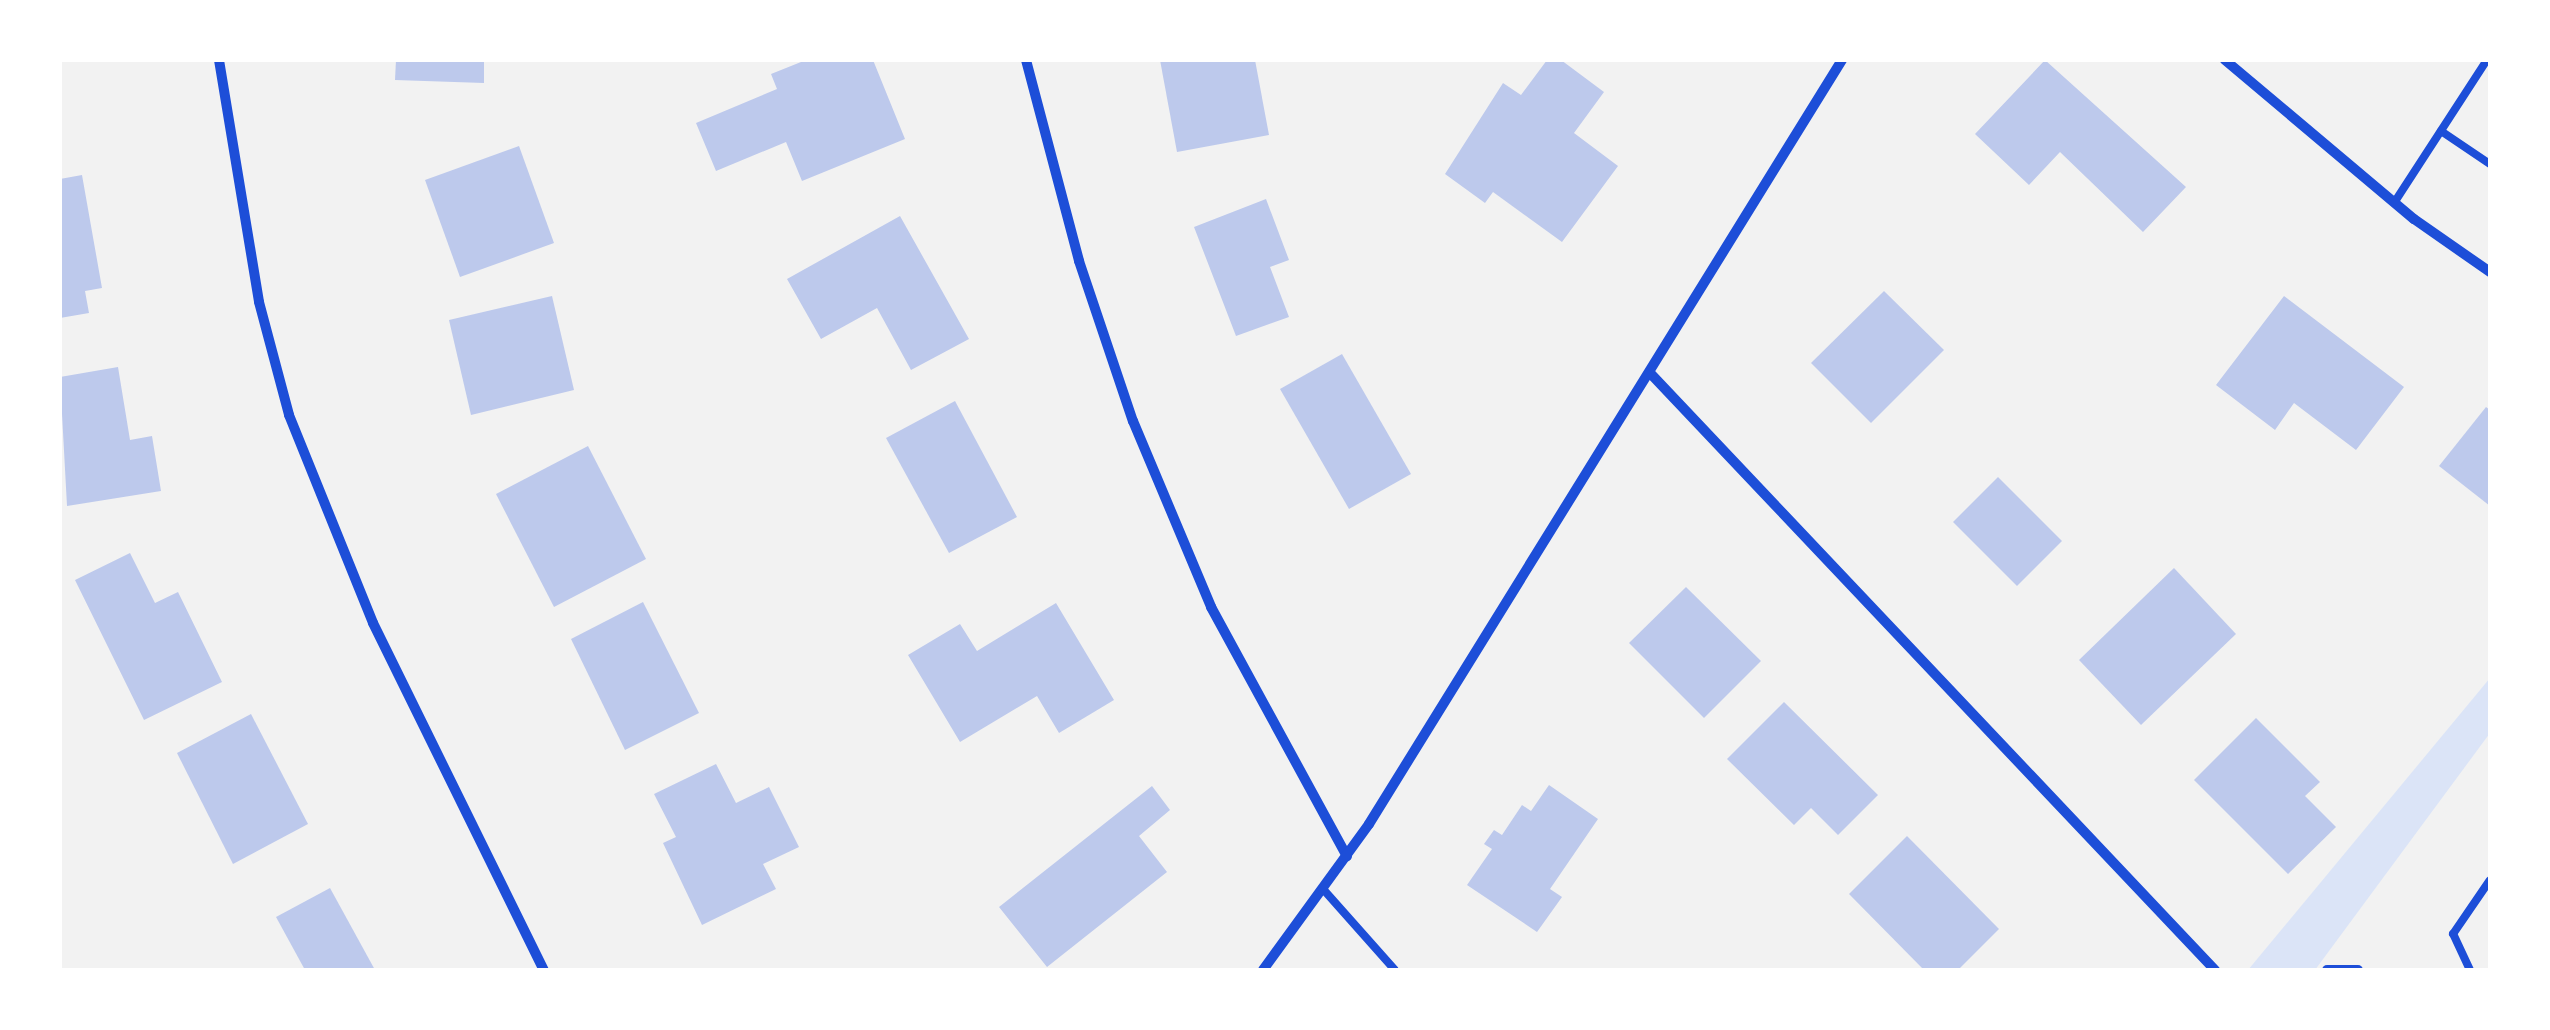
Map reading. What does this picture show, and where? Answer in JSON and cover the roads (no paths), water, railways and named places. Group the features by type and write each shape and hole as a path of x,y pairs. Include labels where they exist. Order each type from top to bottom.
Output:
{"street":[{"path":"219,60 258,302 289,414 373,623 544,970"},
{"path":"1026,60 1078,261 1133,421 1211,607 1347,856"},
{"path":"1264,970 1347,856 1651,374 1842,60"},
{"path":"2225,60 2394,203 2490,272"},
{"path":"1651,374 2215,970"},
{"path":"2327,970 2358,970"}],"lane":[{"path":"2394,203 2487,60"},
{"path":"2441,131 2490,164"},
{"path":"2470,970 2453,934 2490,880"},
{"path":"1323,889 1395,970"}]}
